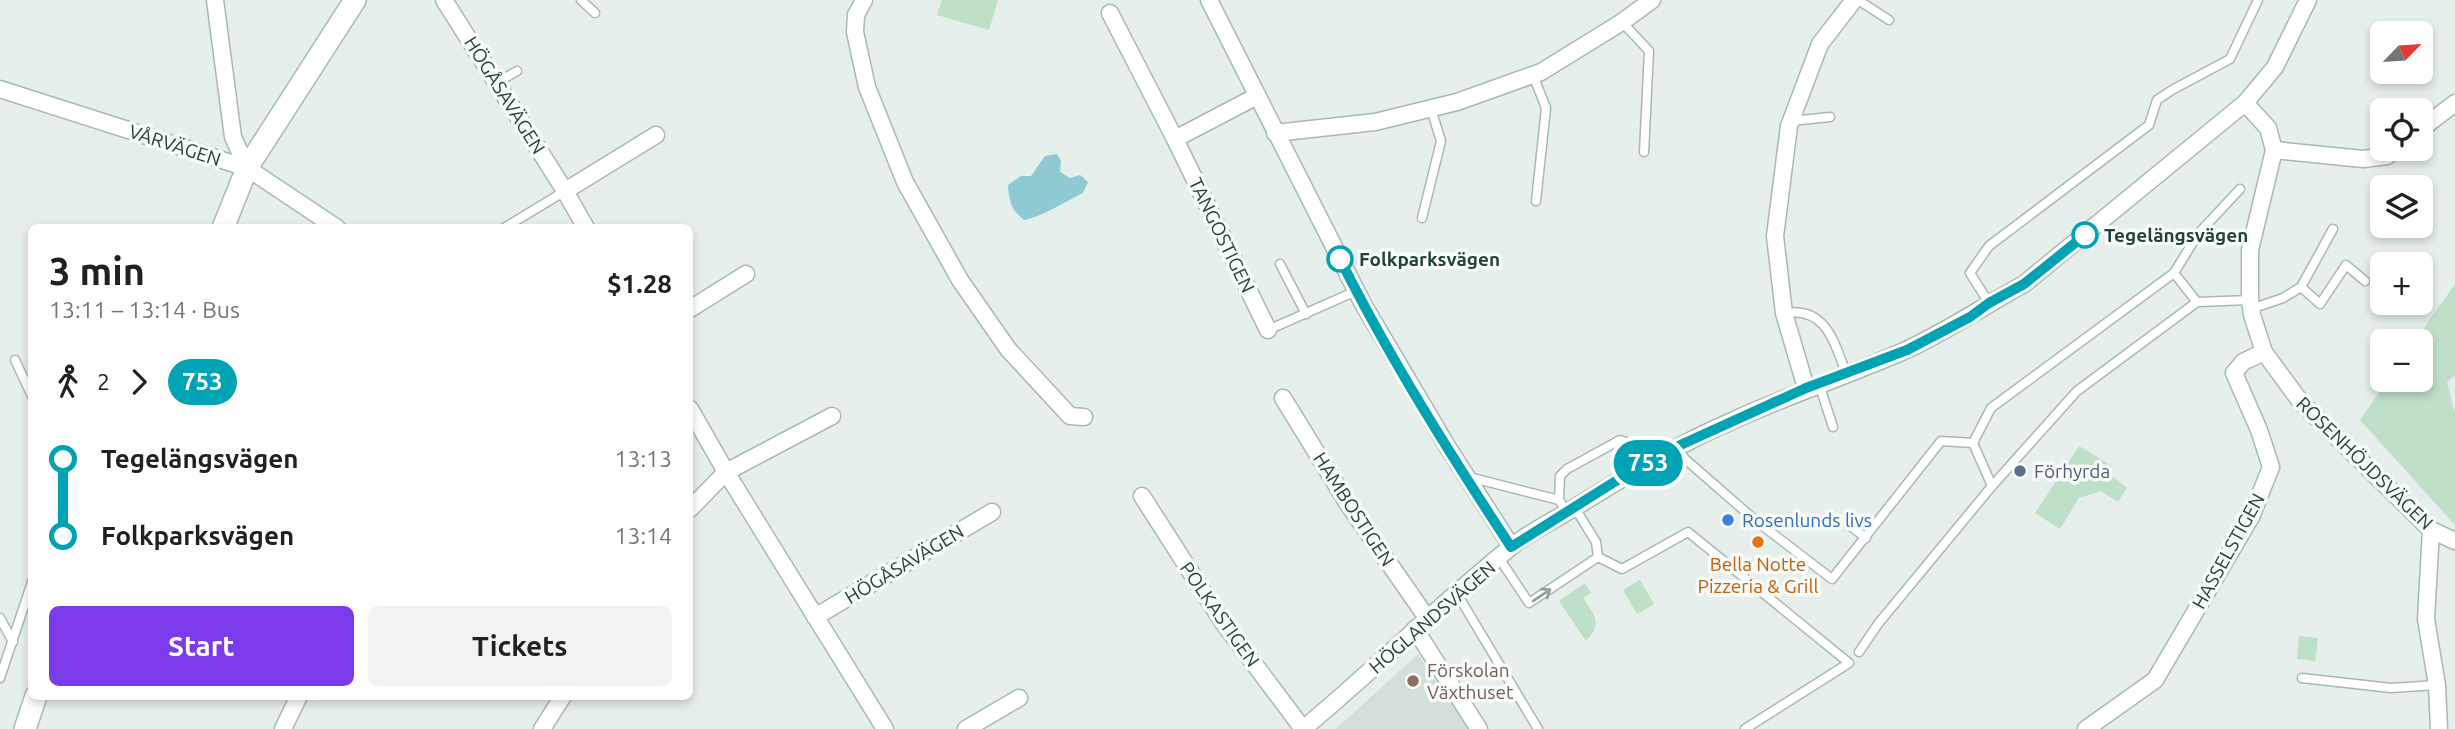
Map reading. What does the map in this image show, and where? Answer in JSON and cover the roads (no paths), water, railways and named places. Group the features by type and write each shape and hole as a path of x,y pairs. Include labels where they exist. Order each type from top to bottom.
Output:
{"street":[{"path":"215,0 233,137 247,168"},
{"path":"225,224 247,168 355,0"},
{"name":"HÖGÅSAVÄGEN","path":"444,0 584,224"},
{"path":"864,0 856,15 855,32 867,87 905,182 960,280 1008,349 1070,416 1084,417"},
{"path":"1209,0 1356,291 1466,477 1511,547"},
{"path":"1275,133 1375,122 1457,102 1533,75 1622,22 1652,0"},
{"path":"1812,386 1784,313 1775,236 1791,121 1820,44 1856,0"},
{"name":"HÖGLANDSVÄGEN","path":"1303,729 1357,684 1456,592 1511,547 1567,507 1669,451 1812,386 1907,350 1970,317 2024,284 2245,103 2275,67 2308,0"},
{"name":"TANGOSTIGEN","path":"1110,13 1268,330"},
{"name":"VÅRVÄGEN","path":"0,89 247,168 331,224"},
{"path":"1175,139 1257,96"},
{"path":"2245,103 2268,128 2274,150 2370,158"},
{"path":"2433,120 2455,103"},
{"path":"565,191 656,135"},
{"name":"ROSENHÖJDSVÄGEN","path":"2274,150 2250,250 2250,305 2264,352 2300,401 2431,530 2455,541"},
{"path":"693,307 746,274"},
{"name":"HASSELSTIGEN","path":"2086,729 2155,680 2251,517 2271,467 2259,430 2234,373 2243,362 2264,352"},
{"name":"HAMBOSTIGEN","path":"1283,398 1421,624 1479,729"},
{"path":"693,414 885,729"},
{"path":"693,506 726,472 832,416"},
{"name":"POLKASTIGEN","path":"1142,496 1222,621 1303,729"},
{"name":"HÖGÅSAVÄGEN","path":"815,617 992,512"},
{"path":"2431,530 2426,619 2437,685 2439,729"},
{"path":"966,729 1019,698"},
{"path":"25,729 35,700"},
{"path":"283,729 297,700"},
{"path":"542,729 560,700"}],"lane":[{"path":"581,0 595,13"},
{"path":"1856,0 1889,20"},
{"path":"1989,303 1970,273 1989,246 2149,125 2157,100 2230,59 2259,0"},
{"path":"1622,22 1648,51 1644,152"},
{"path":"496,83 517,71"},
{"path":"1533,75 1546,108 1536,201"},
{"path":"1422,218 1441,141 1431,109"},
{"path":"1791,121 1830,117"},
{"path":"1973,443 1991,408 2174,273 2198,233 2240,188"},
{"path":"511,224 565,191"},
{"path":"1859,652 1878,624 1993,486 2077,391 2197,302 2250,305 2283,298 2301,287 2333,229"},
{"path":"1280,264 1306,314"},
{"path":"2301,287 2320,304 2346,265 2365,281"},
{"path":"2174,273 2197,302"},
{"path":"1268,330 1356,291"},
{"path":"1784,313 1796,311 1816,318 1830,331 1846,373"},
{"path":"15,360 28,388"},
{"path":"1812,386 1833,427"},
{"path":"1598,557 1596,542 1567,507 1560,477 1567,469 1620,440 1669,451 1685,459 1755,520 1832,579 1941,441 1973,443"},
{"path":"1973,443 1993,486"},
{"path":"1466,477 1567,507"},
{"path":"1848,524 1866,538"},
{"path":"1598,557 1622,569 1688,532 1849,663 1745,729"},
{"path":"1499,558 1529,603 1598,557"},
{"path":"1456,592 1538,729"},
{"path":"0,678 28,595"},
{"path":"0,618 13,642"},
{"path":"2302,678 2391,688 2437,685"}],"water":[{"path":"1057,154 1061,161 1060,172 1070,178 1080,175 1088,182 1083,193 1024,220 1012,205 1008,185 1021,176 1031,176 1045,156"}],"place":[{"name":"Tegelängsvägen","path":"2085,235"},
{"name":"Folkparksvägen","path":"1340,259"},
{"name":"Förhyrda","path":"2020,471"},
{"name":"Rosenlunds livs","path":"1728,520"},
{"name":"Bella Notte Pizzeria & Grill","path":"1758,542"},
{"name":"Förskolan Växthuset","path":"1413,681"}]}
